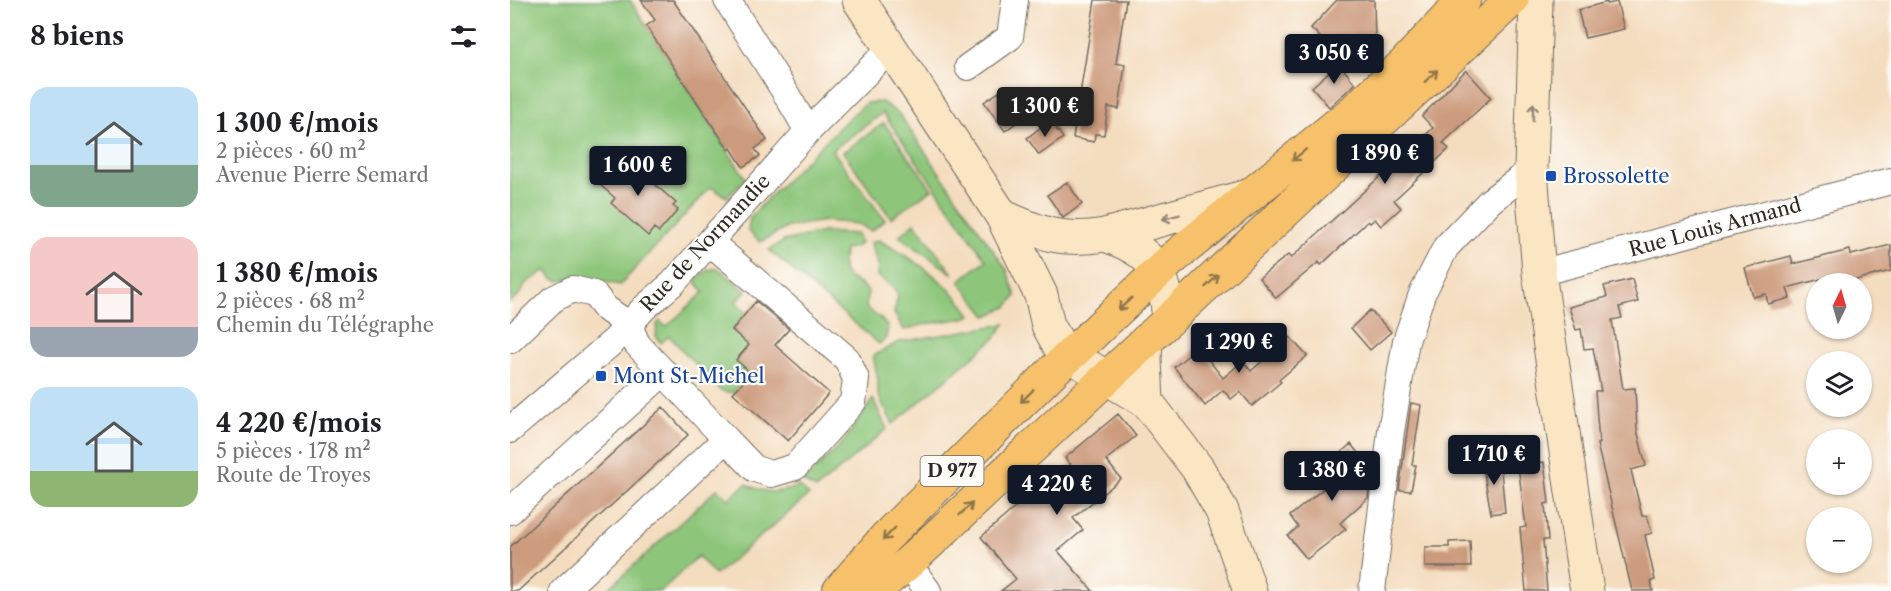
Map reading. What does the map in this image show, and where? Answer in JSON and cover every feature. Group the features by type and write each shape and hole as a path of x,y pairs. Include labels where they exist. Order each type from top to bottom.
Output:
{"main road":[{"path":"860,0 1002,216 1041,295 1048,325 1060,346 1069,355 1148,402 1212,490 1222,511 1250,591"},
{"name":"D 977","path":"839,591 885,538 1069,355 1159,271 1351,113 1405,63 1464,0"},
{"name":"D 977","path":"874,591 908,563 1512,0"},
{"path":"1536,0 1531,170 1539,273 1587,591"},
{"path":"1041,295 1053,262 1065,248 1093,237 1248,196"},
{"path":"1002,216 1053,237 1093,237 1123,241 1141,252 1159,271 1166,293 1157,331 1144,359 1148,402"}],"street":[{"path":"727,0 808,131"},
{"path":"968,67 1010,37 1015,0"},
{"name":"Rue de Normandie","path":"510,430 616,339 644,308 673,283 711,243 808,131 892,47"},
{"path":"1372,591 1391,431 1404,353 1422,294 1446,247 1490,201 1531,170"},
{"name":"Rue Louis Armand","path":"1539,273 1891,182"},
{"path":"510,340 554,299 573,289 594,294 605,308 628,325 637,344 755,469 771,474 795,467 853,402 856,379 847,359 711,243"},
{"path":"510,512 664,372"},
{"path":"563,591 726,439"},
{"path":"908,563 928,591"}],"green space":[{"path":"510,0 630,0 746,179 727,197 711,187 620,285 573,277 560,281 553,279 546,270 526,283 521,293 510,302"},
{"path":"882,102 899,114 1007,270 1016,296 1007,307 987,316 959,281 986,260 883,113 832,150 885,220 871,231 858,224 825,221 788,227 760,242 748,231 750,218 767,199 851,116 866,103"},
{"path":"884,123 932,189 891,218 843,152"},
{"path":"915,223 953,274 899,236"},
{"path":"823,232 857,234 861,242 856,247 845,249 843,267 846,276 868,291 866,308 888,327 886,338 879,344 769,250 784,241"},
{"path":"878,240 929,272 952,292 971,315 904,330 894,313 898,295 893,287 877,276 878,265 870,243"},
{"path":"718,268 746,291 736,302 747,312 732,330 749,345 736,360 751,373 733,393 721,391 669,336 661,343 656,336 657,324 660,321 666,327 704,292 695,281 708,270"},
{"path":"1005,324 994,339 893,424 878,395 878,379 873,356 899,342"},
{"path":"873,399 887,429 816,489 803,482 845,440"},
{"path":"746,484 759,490 772,492 799,486 809,495 715,575 698,556 661,591 606,591 717,489 728,499"}],"building":[{"path":"641,0 673,0 767,140 755,149 760,156 743,167 731,148 729,150 646,26 655,20"},
{"path":"1095,0 1126,0 1116,63 1125,65 1119,109 1108,107 1104,135 1095,134 1094,142 1073,138"},
{"path":"1337,0 1374,0 1375,42 1326,43 1311,28"},
{"path":"1607,2 1607,4 1617,2 1624,29 1585,38 1578,10"},
{"path":"1339,63 1355,84 1329,107 1312,87"},
{"path":"1466,70 1491,98 1443,143 1449,149 1394,200 1401,208 1381,226 1375,219 1370,223 1368,221 1321,265 1319,262 1276,298 1259,278 1288,255 1291,258 1433,128 1422,116"},
{"path":"1008,86 1028,114 1005,131 984,102"},
{"path":"1050,120 1063,138 1039,155 1027,138"},
{"path":"623,156 676,203 673,206 678,210 659,232 654,228 648,236 611,203 615,198 598,183"},
{"path":"1067,182 1082,204 1063,218 1047,195"},
{"path":"1891,245 1891,271 1872,276 1872,273 1806,273 1806,283 1787,288 1790,298 1768,304 1766,294 1753,297 1745,268 1791,256 1793,264 1850,250 1851,255"},
{"path":"1632,279 1638,302 1619,307 1622,318 1612,320 1623,389 1635,388 1637,430 1646,466 1631,470 1642,516 1647,515 1652,533 1645,535 1655,580 1651,581 1653,591 1632,591 1597,444 1599,443 1595,391 1601,391 1593,348 1584,349 1581,329 1576,330 1569,307 1607,297 1604,286"},
{"path":"756,301 789,329 775,345 829,393 788,441 733,393 751,373 736,360 749,345 732,330"},
{"path":"1370,310 1391,332 1370,350 1351,328"},
{"path":"1290,337 1307,356 1252,406 1240,392 1231,399 1223,390 1205,406 1174,367 1198,347 1223,378 1243,361 1251,371"},
{"path":"1411,403 1421,405 1412,465 1416,465 1411,491 1399,490"},
{"path":"663,407 688,435 518,591 510,591 510,547"},
{"path":"1118,414 1136,436 1106,460 1121,479 1073,518 1083,530 1058,551 1093,591 1001,591 1016,579 981,537 1018,505 1071,465 1065,458"},
{"path":"1351,444 1371,470 1368,498 1340,523 1346,529 1307,559 1288,536 1298,527 1290,516 1323,489 1312,476"},
{"path":"1500,460 1505,512 1491,514 1482,462"},
{"path":"1544,462 1549,503 1545,504 1548,540 1543,540 1547,591 1526,591 1520,528 1526,527 1518,466"},
{"path":"1470,541 1471,567 1425,567 1425,547 1449,547 1449,542"}],"place":[{"name":"Brossolette","path":"1551,176"},
{"name":"Mont St-Michel","path":"601,376"}]}
